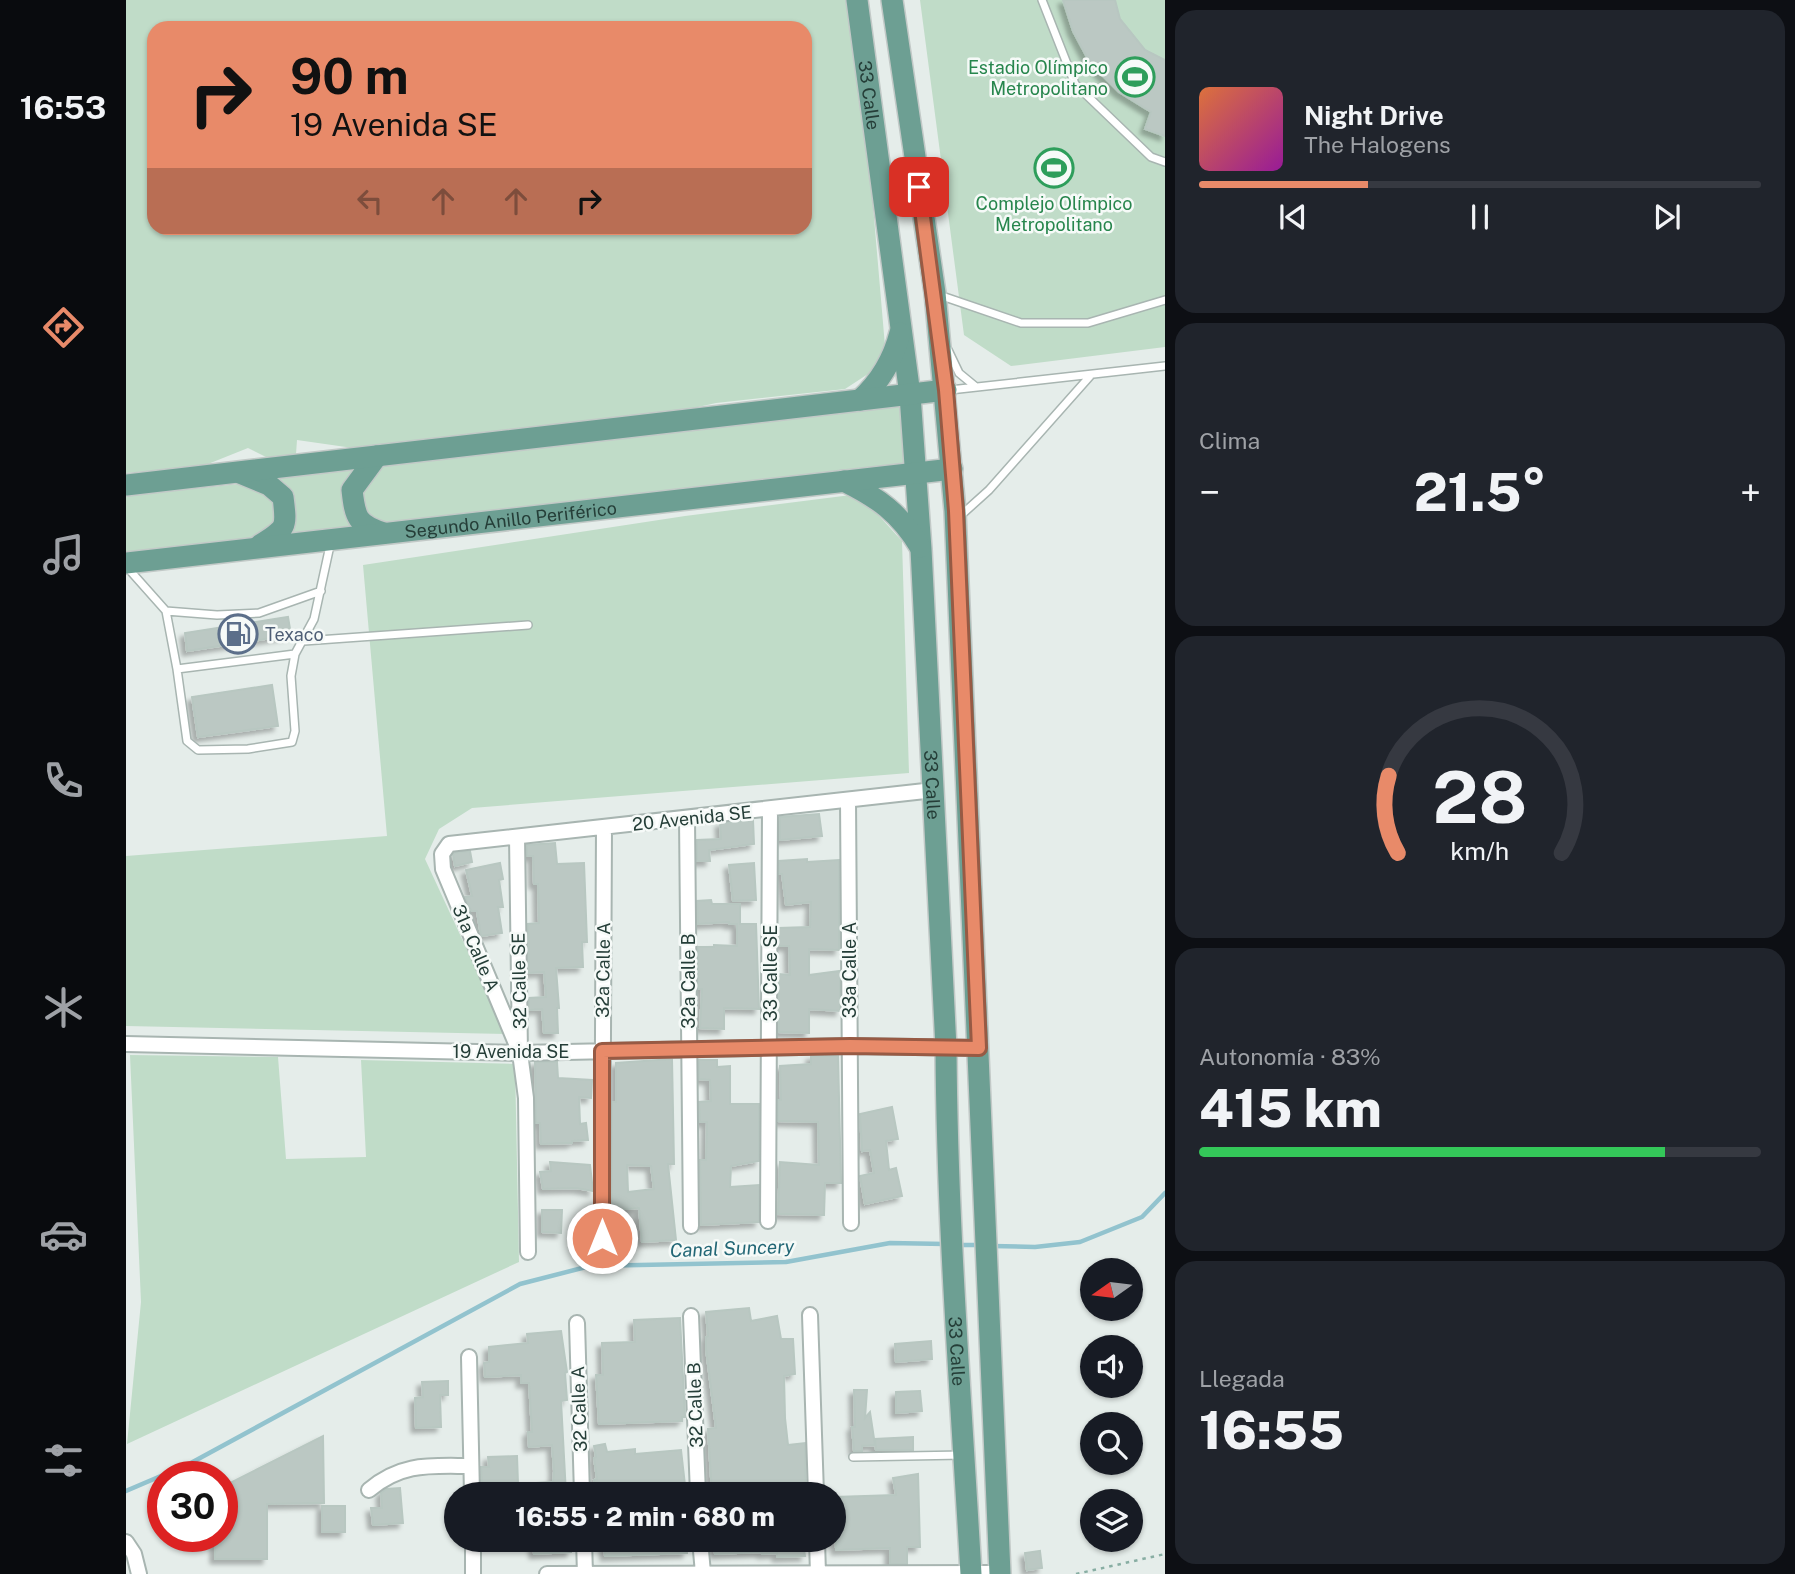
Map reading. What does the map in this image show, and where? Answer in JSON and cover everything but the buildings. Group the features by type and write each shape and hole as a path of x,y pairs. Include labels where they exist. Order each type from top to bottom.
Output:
{"main road":[{"name":"33 Calle","path":"857,0 902,324 916,472 934,790 954,1294 970,1574"},
{"name":"33 Calle","path":"892,0 935,293 946,390 955,520 1000,1574"},
{"path":"860,401 884,373 896,350 902,324"},
{"path":"126,485 946,390"},
{"path":"377,456 352,490 354,512 366,527 386,533"},
{"name":"Segundo Anillo Periférico","path":"126,564 951,469"},
{"path":"239,472 269,485 283,497 286,522 279,533 255,548"},
{"path":"844,481 873,496 899,517 921,549"}],"street":[{"name":"20 Avenida SE","path":"449,844 934,790"},
{"name":"33a Calle A","path":"848,800 851,1223"},
{"name":"33 Calle SE","path":"768,1222 770,809"},
{"name":"32a Calle B","path":"687,819 691,1226"},
{"name":"32a Calle A","path":"602,1238 604,828"},
{"name":"32 Calle SE","path":"517,837 520,1053 526,1098 528,1252"},
{"name":"31a Calle A","path":"449,844 442,854 443,869 520,1053"},
{"name":"19 Avenida SE","path":"126,1044 520,1053 850,1046 979,1048"},
{"path":"810,1315 816,1482"},
{"name":"32 Calle B","path":"691,1316 698,1482"},
{"name":"32 Calle A","path":"577,1323 582,1482"},
{"path":"469,1357 472,1482"},
{"path":"369,1490 385,1476 423,1465 471,1466"},
{"path":"126,1542 134,1554 139,1574"},
{"path":"473,1552 473,1574"},
{"path":"584,1552 585,1574"},
{"path":"817,1552 818,1573"},
{"path":"547,1574 702,1566 818,1573 1000,1574"}],"lane":[{"path":"1042,0 1075,84 1151,157 1165,162"},
{"path":"935,293 1021,323 1088,323 1165,300"},
{"path":"939,331 959,373 976,387"},
{"path":"946,390 1165,366"},
{"path":"955,520 989,490 1092,375"},
{"path":"126,564 166,611 187,741 198,750 248,749 292,742 295,731 291,676 295,654 314,619 331,539"},
{"path":"166,611 217,615 259,612 321,591"},
{"path":"303,641 528,625"},
{"path":"177,669 295,654"},
{"path":"853,1457 964,1455"}],"path":[{"path":"1076,1574 1165,1554"}],"green space":[{"path":"126,0 851,0 877,177 873,206 885,346 880,359 868,374 845,389 716,403 662,415 353,448 297,440 296,454 268,458 248,448 203,466 126,473"},
{"name":"Complejo Olímpico Metropolitano","path":"920,0 1165,0 1165,347 1011,366 964,335"},
{"path":"909,396 916,469 368,526 360,479 379,463"},
{"path":"360,469 346,490 368,535 275,545 288,522 263,478"},
{"path":"239,484 272,498 279,518 255,543 126,558 126,496"},
{"path":"859,494 902,541 909,773 472,808 439,829 425,859 506,1034 126,1026 126,856 387,836 363,565 685,516"},
{"path":"130,1055 278,1057 286,1159 366,1157 361,1060 515,1064 519,1262 127,1444 141,1302"}],"waterway":[{"name":"Canal Suncery","path":"992,1246 1035,1247 1080,1242 1142,1217 1165,1193"},
{"name":"Canal Suncery","path":"126,1491 189,1464 520,1284 590,1266 786,1262 890,1243 945,1244"},
{"name":"Canal Suncery","path":"957,1245 980,1245"}],"place":[{"name":"Estadio Olímpico Metropolitano","path":"1135,77"},
{"name":"Complejo Olímpico Metropolitano","path":"1054,168"},
{"name":"Texaco","path":"238,634"}],"route":[{"path":"602,1238 602,1051 850,1046 979,1048 956,511 935,293 919,187"}]}
